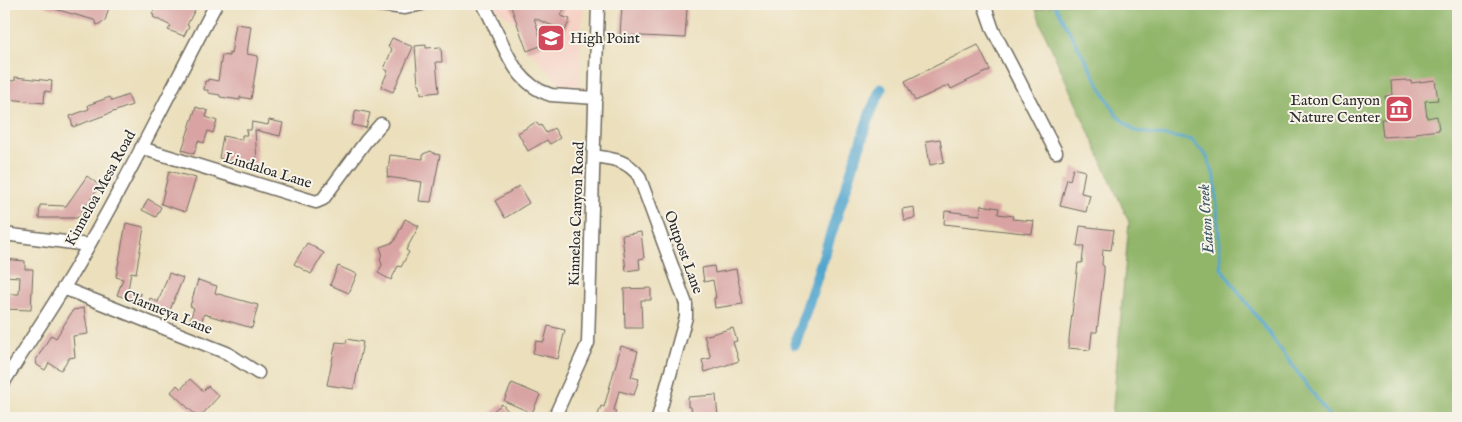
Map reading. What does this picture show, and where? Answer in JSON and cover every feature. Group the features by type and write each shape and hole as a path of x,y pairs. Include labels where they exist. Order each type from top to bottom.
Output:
{"street":[{"name":"Kinneloa Mesa Road","path":"4,382 88,245 216,4"},
{"path":"371,4 405,8 422,4"},
{"path":"482,4 508,58 530,84 551,95 596,98"},
{"name":"Kinneloa Canyon Road","path":"554,418 588,343 598,4"},
{"path":"984,4 993,30 1056,152"},
{"name":"Lindaloa Lane","path":"141,148 316,202 323,199 381,124"},
{"name":"Outpost Lane","path":"594,156 620,160 628,164 639,176 686,304 686,317 658,418"},
{"path":"4,234 88,245"},
{"name":"Clarmeya Lane","path":"63,288 227,353 258,373"}],"shaded area":[{"name":"High Point","path":"489,4 585,4 581,30 579,87 564,87 525,46 517,23"}],"green space":[{"path":"1057,4 1458,4 1458,418 1112,418 1129,222 1036,10"}],"building":[{"path":"44,4 110,4 105,21 97,25 94,20 44,6"},
{"path":"157,4 198,4 187,25 189,26 184,36 168,30 171,26 153,17 154,15 152,14"},
{"path":"510,4 566,4 561,16 570,19 565,31 534,18 543,45 527,51"},
{"path":"622,5 687,8 685,38 620,35"},
{"path":"236,24 251,26 247,54 258,56 251,99 240,97 240,100 220,97 220,95 208,93 208,90 204,90 205,81 208,81 208,79 218,81 222,55 229,56 229,53 231,54"},
{"path":"392,38 413,47 393,92 381,87 388,71 384,69 392,49 388,47"},
{"path":"426,45 426,48 441,47 442,62 436,62 439,92 421,94 420,84 418,84 415,46"},
{"path":"978,45 990,70 951,89 949,85 915,101 905,81"},
{"path":"15,77 52,81 51,92 45,91 44,103 8,99 9,96 5,96 6,80 15,81"},
{"name":"Eaton Canyon Nature Center","path":"1435,80 1438,100 1425,101 1427,118 1437,116 1439,130 1415,133 1415,135 1383,137 1381,119 1388,119 1385,96 1392,95 1391,81 1411,81 1411,83"},
{"path":"128,95 132,105 73,127 70,116 89,109 88,105 110,97 112,101"},
{"path":"196,107 208,111 206,117 217,121 213,133 208,131 204,143 198,141 194,154 182,150"},
{"path":"356,110 370,113 366,128 352,125"},
{"path":"269,120 283,123 280,136 255,130 257,163 243,164 219,158 223,136 242,140 242,135 247,135 246,130 251,130 252,122 268,125"},
{"path":"536,122 539,126 541,125 546,133 554,128 560,138 550,144 547,140 528,151 518,133"},
{"path":"940,139 944,162 930,165 926,141"},
{"path":"431,151 440,155 431,202 419,201 422,182 387,177 390,155 423,159 423,154"},
{"path":"1073,168 1085,171 1081,193 1090,195 1086,212 1060,206 1067,179 1070,180"},
{"path":"169,171 196,178 185,212 161,204"},
{"path":"87,176 100,186 77,218 39,218 40,205 66,206"},
{"path":"519,186 529,203 505,218 495,201"},
{"path":"148,199 161,207 156,217 142,210"},
{"path":"981,205 999,208 998,214 1013,216 1012,219 1034,221 1032,234 944,224 945,211 980,215"},
{"path":"914,207 915,218 904,220 902,209"},
{"path":"405,219 419,226 406,250 409,252 401,267 398,266 391,280 378,273 382,265 380,247 394,242"},
{"path":"126,223 144,227 136,273 131,272 128,290 141,294 138,302 117,295 123,279 116,277"},
{"path":"1080,226 1114,230 1111,250 1103,249 1102,265 1104,266 1104,272 1097,332 1092,332 1090,350 1068,348 1078,263 1082,263 1084,246 1077,246"},
{"path":"641,232 644,258 639,259 640,269 626,271 622,235"},
{"path":"307,243 324,253 311,274 294,264"},
{"path":"4,259 25,261 25,269 33,269 31,310 4,309 4,294 19,294 20,277 4,276"},
{"path":"338,266 357,274 349,293 330,285"},
{"path":"714,266 715,273 736,269 743,304 715,308 714,298 716,298 713,280 704,282 702,268"},
{"path":"169,273 183,278 168,315 147,307 150,298 158,302"},
{"path":"198,280 217,286 215,293 258,305 252,328 204,314 201,323 190,320 194,308 190,306"},
{"path":"651,288 651,300 641,300 642,328 625,328 624,289"},
{"path":"84,308 88,334 73,336 75,357 69,358 61,370 49,363 45,370 37,365 36,360 51,335 56,338 73,310"},
{"path":"548,326 565,330 558,359 533,353 536,341 544,342"},
{"path":"733,328 737,341 733,342 739,361 705,372 702,360 711,358 704,336"},
{"path":"347,339 363,342 354,389 327,385 336,342 346,343"},
{"path":"621,346 638,351 631,377 639,379 634,395 619,391 613,418 597,418 601,406 604,407"},
{"path":"190,379 203,391 208,386 219,396 199,418 171,392 177,385 181,389"},
{"path":"512,383 540,395 532,413 504,401"},
{"path":"716,395 718,418 695,418 695,413 692,413 691,407 688,407 688,397"},
{"path":"502,404 514,418 484,418"}],"waterway":[{"name":"Eaton Creek","path":"1054,4 1117,116 1135,131 1192,140 1207,157 1215,178 1221,268 1331,418"},
{"path":"795,344 871,111 881,89"}],"place":[{"name":"High Point","path":"551,38"},
{"name":"Eaton Canyon Nature Center","path":"1399,109"}]}
